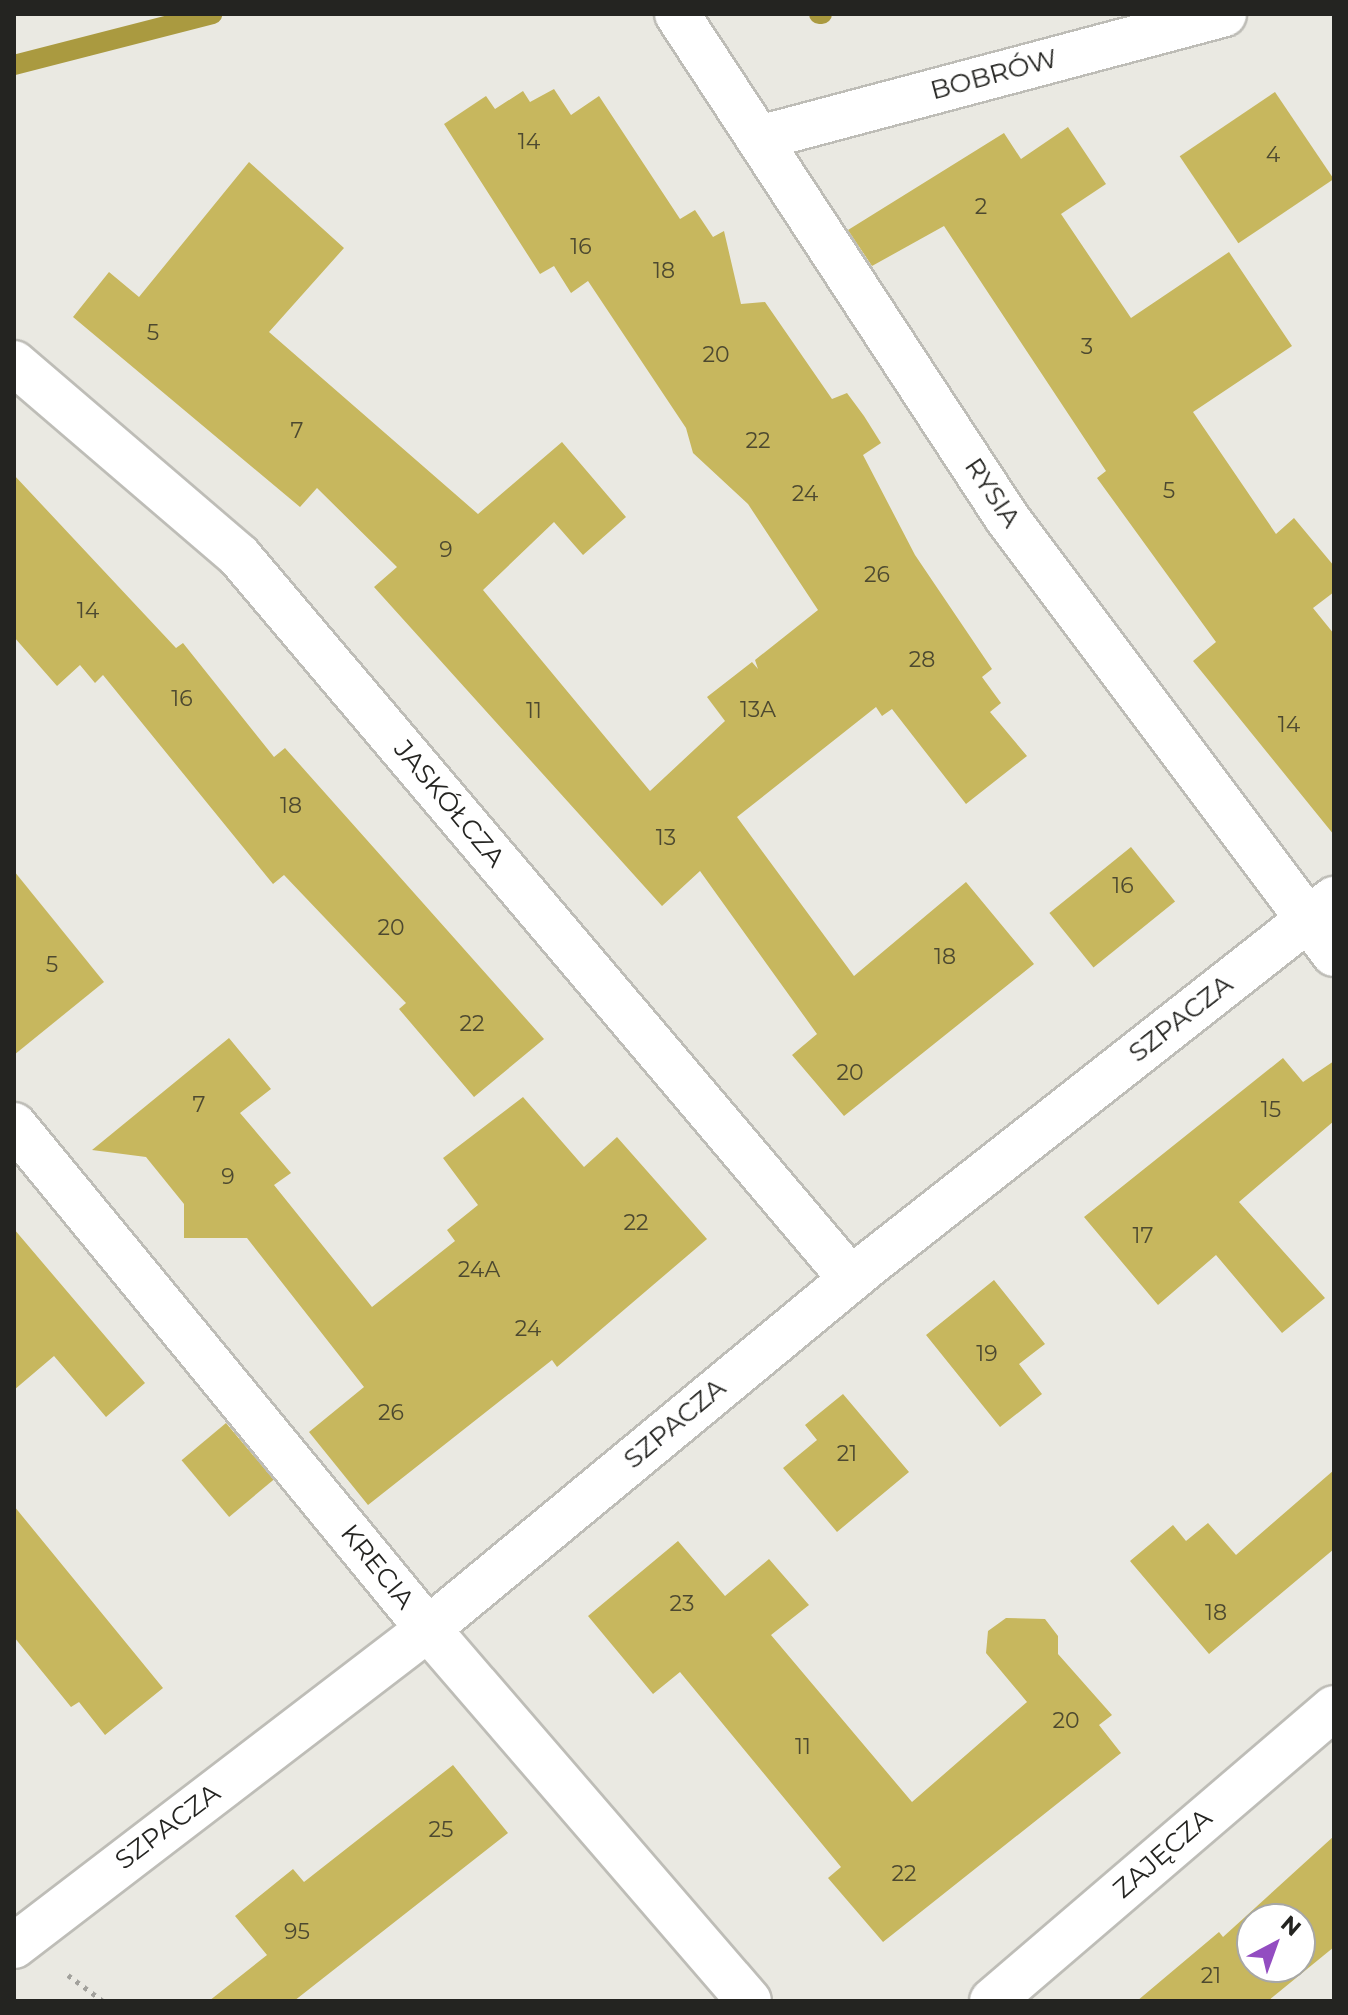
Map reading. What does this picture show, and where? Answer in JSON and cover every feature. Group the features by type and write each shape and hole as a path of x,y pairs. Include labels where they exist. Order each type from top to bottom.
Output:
{"street":[{"name":"RYSIA","path":"677,14 763,137 1007,518 1320,910 1334,954"},
{"name":"BOBRÓW","path":"763,137 1224,14"},
{"name":"JASKÓŁCZA","path":"14,363 239,556 851,1279"},
{"name":"SZPACZA","path":"14,1946 428,1629 851,1279 1320,910"},
{"name":"KRECIA","path":"14,1125 428,1629 749,2001"},
{"name":"ZAJĘCZA","path":"992,2001 1334,1708"}],"building":[{"path":"554,89 571,115 599,96 680,219 695,210 713,237 724,231 741,304 765,302 832,399 847,393 864,416 881,443 863,455 915,555 992,669 982,677 1001,703 990,712 1027,756 966,804 892,709 882,716 876,707 737,817 854,976 966,882 1034,964 844,1116 792,1055 817,1034 700,871 662,906 374,587 397,567 317,488 300,507 73,317 109,272 139,297 249,162 344,248 269,332 478,514 562,442 626,517 583,555 554,522 483,590 650,791 725,721 707,697 752,662 758,669 755,660 818,610 748,504 693,453 686,428 588,281 571,293 554,266 540,274 444,124 486,96 495,109 523,91 530,102"},
{"path":"1275,92 1334,179 1238,243 1180,156"},
{"path":"1068,127 1106,184 1061,214 1131,318 1229,252 1292,346 1193,412 1276,534 1294,518 1334,566 1334,592 1313,608 1334,634 1334,835 1193,661 1216,642 1097,478 1106,471 944,226 872,266 848,230 1004,133 1021,159"},
{"path":"14,475 176,648 183,643 274,757 285,748 544,1039 474,1097 399,1009 406,1003 284,875 273,884 103,675 95,683 80,665 57,686 14,637"},
{"path":"1131,847 1175,901 1093,967 1049,913"},
{"path":"14,871 104,982 14,1055"},
{"path":"229,1038 271,1089 240,1113 291,1173 274,1185 372,1307 455,1241 447,1230 478,1205 443,1158 523,1097 584,1167 617,1137 707,1239 557,1367 552,1360 368,1505 309,1432 364,1387 247,1238 184,1238 184,1204 146,1157 92,1150"},
{"path":"1283,1058 1303,1082 1334,1061 1334,1121 1239,1202 1325,1298 1282,1333 1216,1255 1158,1305 1084,1217"},
{"path":"14,1229 145,1383 106,1417 54,1356 14,1390"},
{"path":"994,1280 1045,1344 1019,1364 1042,1394 1000,1427 926,1335"},
{"path":"843,1394 909,1472 837,1532 783,1468 817,1440 805,1425"},
{"path":"226,1423 274,1480 229,1517 182,1460"},
{"path":"1334,1470 1334,1549 1209,1654 1130,1561 1173,1525 1186,1541 1208,1523 1236,1555"},
{"path":"14,1506 163,1688 105,1735 79,1702 71,1707 14,1637"},
{"path":"678,1541 725,1596 769,1559 809,1605 771,1635 912,1802 1027,1702 986,1653 988,1631 1006,1618 1045,1619 1058,1636 1058,1654 1112,1715 1099,1725 1121,1753 883,1942 828,1878 841,1867 680,1672 653,1694 588,1616"},
{"path":"453,1765 508,1833 294,2001 209,2001 267,1955 235,1916 293,1869 304,1882"},
{"path":"1334,1836 1334,1947 1316,1962 1316,1903 1260,1903"},
{"path":"1236,1925 1236,1983 1290,1983 1268,2001 1137,2001 1219,1932 1223,1937"}],"waterway":[{"path":"14,65 213,14"}]}
